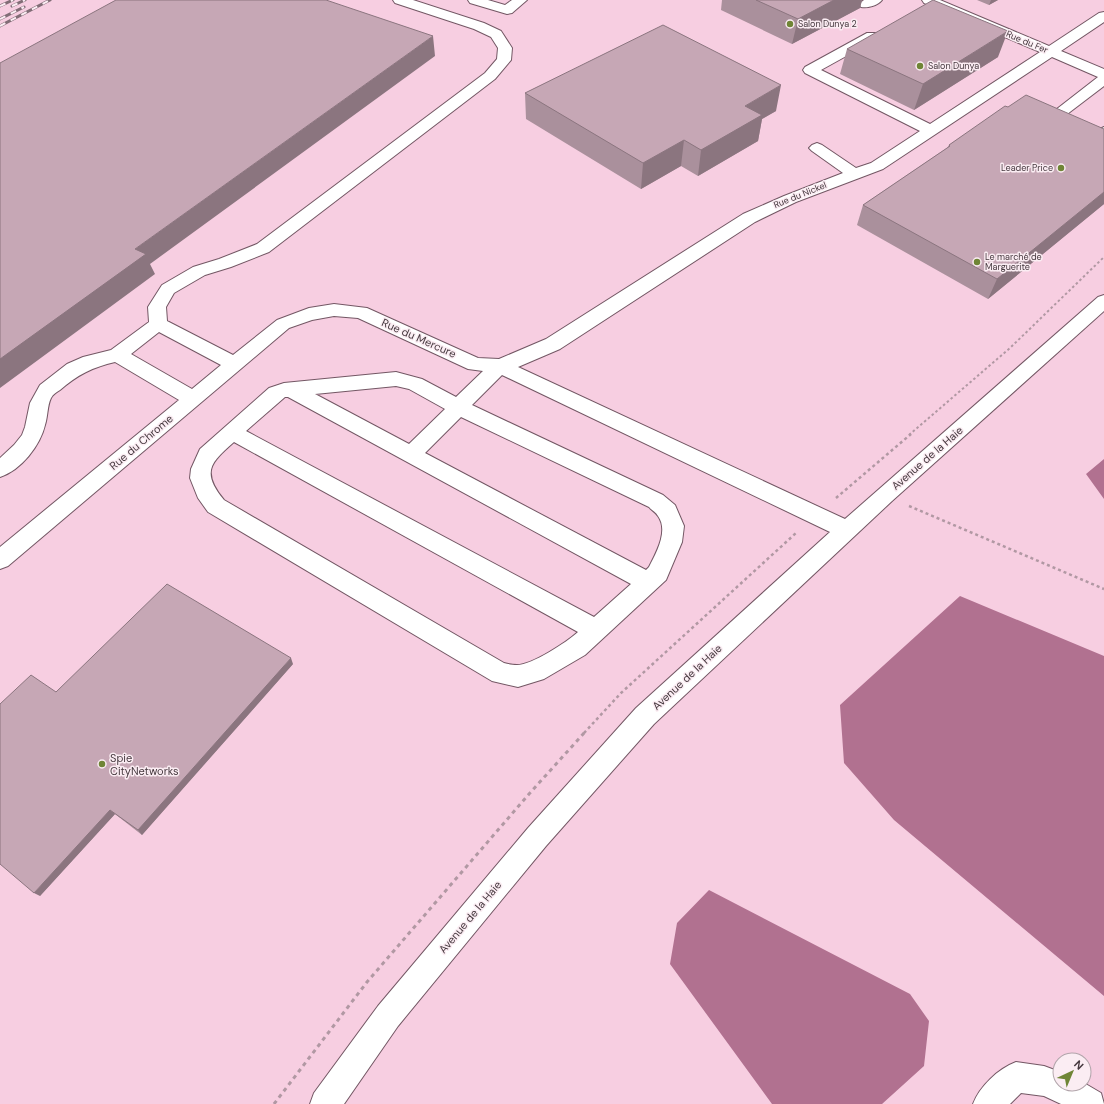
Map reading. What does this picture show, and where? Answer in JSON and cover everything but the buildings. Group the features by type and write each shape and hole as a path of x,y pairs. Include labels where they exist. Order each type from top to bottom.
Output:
{"street":[{"path":"158,324 157,307 168,289 198,271 225,263 264,248 490,76 504,60 505,48 496,34 480,26 400,0"},
{"path":"475,0 507,10 520,0"},
{"name":"Rue du Fer","path":"927,4 1104,74"},
{"name":"Rue du Nickel","path":"553,344 749,218 790,199 877,166 1104,16"},
{"path":"885,28 810,70 932,131"},
{"path":"1087,28 1104,34"},
{"path":"1103,134 1096,138 1051,119 1104,79"},
{"path":"817,148 854,174"},
{"name":"Avenue de la Haie","path":"325,1104 388,1016 537,837 645,716 885,495 1104,301"},
{"name":"Rue du Mercure","path":"283,324 309,314 334,310 361,312 475,364 500,366 523,358 553,344"},
{"path":"0,469 18,454 28,442 35,427 37,409 44,394 62,375 88,361 117,355 158,324"},
{"path":"158,324 235,364"},
{"name":"Rue du Chrome","path":"0,560 283,324"},
{"path":"117,355 193,400"},
{"path":"412,455 500,366 847,530"},
{"path":"396,379 416,384 458,407 656,501 667,511 673,526 671,542 658,573 577,648 536,672 518,676 500,673 216,506 205,492 200,478 201,469 207,454 276,393 284,390 291,390 396,379"},
{"path":"291,390 648,582"},
{"path":"232,432 596,630"},
{"path":"988,1104 1016,1077 1044,1081 1070,1092 1090,1104"}],"path":[{"path":"885,495 1104,589"}],"shaded area":[{"path":"0,0 1104,0 1104,1104 0,1104"},
{"path":"1104,459 1104,499 1086,474"},
{"path":"960,596 1104,656 1104,996 894,820 844,763 840,705"},
{"path":"709,890 910,994 929,1021 924,1066 882,1104 772,1104 670,964 677,923"}],"railway":[{"path":"0,6 13,0"},
{"path":"12,6 25,0"},
{"path":"0,26 50,0"},
{"path":"0,19 24,7"}],"place":[{"name":"Salon Dunya 2","path":"790,24"},
{"name":"Salon Dunya","path":"920,66"},
{"name":"Leader Price","path":"1061,168"},
{"name":"Le marché de Marguerite","path":"977,262"},
{"name":"Spie CityNetworks","path":"102,764"}]}
